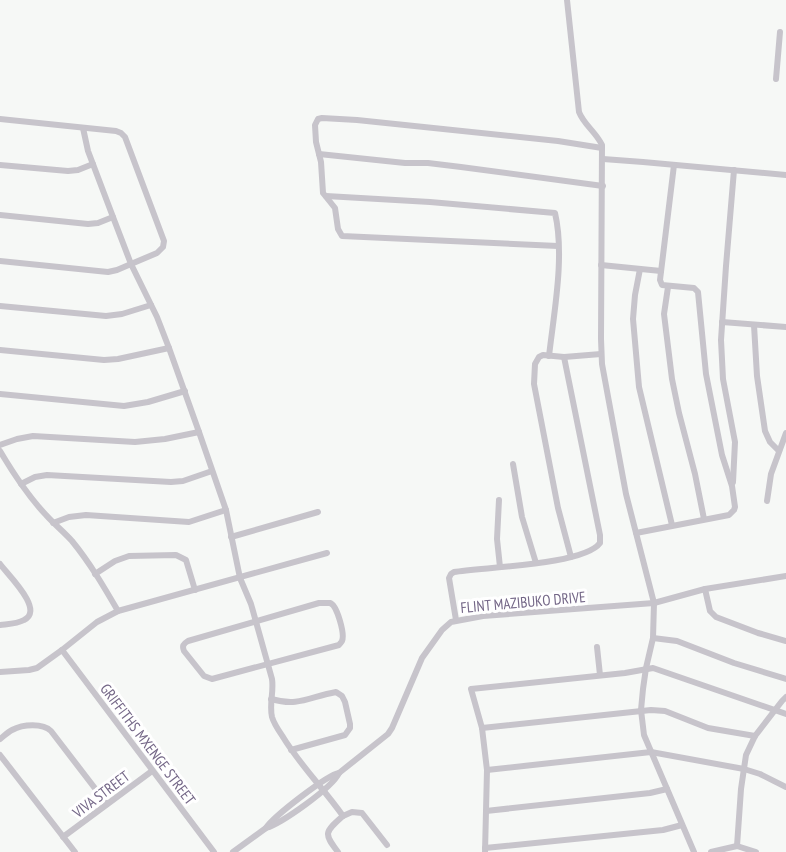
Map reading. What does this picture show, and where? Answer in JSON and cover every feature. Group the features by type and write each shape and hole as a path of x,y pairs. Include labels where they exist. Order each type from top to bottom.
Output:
{"street":[{"path":"567,0 578,109 585,123 600,139 602,148 601,354 626,494 654,603 653,638 646,668 641,710 644,735 694,852"},
{"path":"776,79 780,32"},
{"path":"778,57 786,58"},
{"path":"558,246 344,237 338,229 334,208 323,193 321,162 316,142 317,120 322,118 368,121 558,141 602,148"},
{"path":"0,119 116,131 123,135 164,241 163,247 157,253 108,272 0,261"},
{"path":"83,128 86,144 113,218 169,348 226,510 240,578 269,663 273,689 272,719 291,750 343,816"},
{"path":"319,154 405,163 428,163 603,186"},
{"path":"603,159 786,175"},
{"path":"0,165 68,171 93,164"},
{"path":"636,533 729,515 735,507 709,391 698,292 694,288 668,287 661,284 660,280 674,165"},
{"path":"732,486 735,442 723,379 721,351 734,170"},
{"path":"326,196 555,213 558,275 549,356"},
{"path":"0,215 88,224 113,218"},
{"path":"601,266 661,272"},
{"path":"640,269 633,319 639,387 672,525"},
{"path":"668,287 664,314 672,379 704,519"},
{"path":"0,306 106,316 122,314 151,305"},
{"path":"722,322 786,327"},
{"path":"754,325 757,376 765,431 778,452"},
{"path":"0,350 104,360 169,348"},
{"path":"571,557 558,508 534,384 534,370 541,356 601,354"},
{"path":"456,620 450,584 451,574 454,572 571,557 599,546 601,540 564,357"},
{"path":"0,394 124,406 184,392"},
{"path":"0,445 33,436 135,442 199,432"},
{"path":"767,501 771,474 786,433"},
{"path":"0,451 21,484 53,523 70,539 118,611"},
{"path":"513,464 522,517 536,563"},
{"path":"21,484 35,477 47,475 178,482 212,471"},
{"path":"499,500 496,539 500,567"},
{"path":"53,523 69,517 86,515 189,522 226,510"},
{"path":"231,537 318,512"},
{"path":"0,672 37,668 97,622 118,611 327,553"},
{"path":"95,574 129,556 176,555 186,560 195,590"},
{"path":"0,625 25,620 31,613 27,598 1,569"},
{"name":"FLINT MAZIBUKO DRIVE","path":"266,828 324,791 339,773 388,734 422,658 442,630 456,620 654,603 705,589 786,576"},
{"path":"705,589 710,610 716,617 786,641"},
{"path":"320,603 329,603 333,604 338,617 343,636 342,641 339,645 212,679 204,676 188,657 183,647 188,641 256,621 320,603"},
{"path":"653,638 677,641 734,663 786,679"},
{"path":"597,647 600,675"},
{"name":"GRIFFITHS MXENGE STREET","path":"62,650 214,852"},
{"path":"681,825 663,830 485,850 487,770 482,728 471,689 646,668 659,669 786,714"},
{"path":"271,699 288,703 298,702 336,692 345,702 350,724 345,735 291,750"},
{"path":"737,846 746,755 755,736 786,697"},
{"path":"482,728 641,710 665,711 708,728 755,736"},
{"path":"0,739 16,728 46,727 107,804"},
{"path":"487,770 651,752 744,769 786,787"},
{"path":"0,755 75,852"},
{"name":"VIVA STREET","path":"63,837 152,771"},
{"name":"FLINT MAZIBUKO DRIVE","path":"233,852 266,828 318,784 332,774 339,773"},
{"path":"486,811 650,794 667,789"},
{"path":"338,852 327,835 343,816 352,812 362,813 387,845"},
{"path":"711,852 737,846 756,852"}]}
